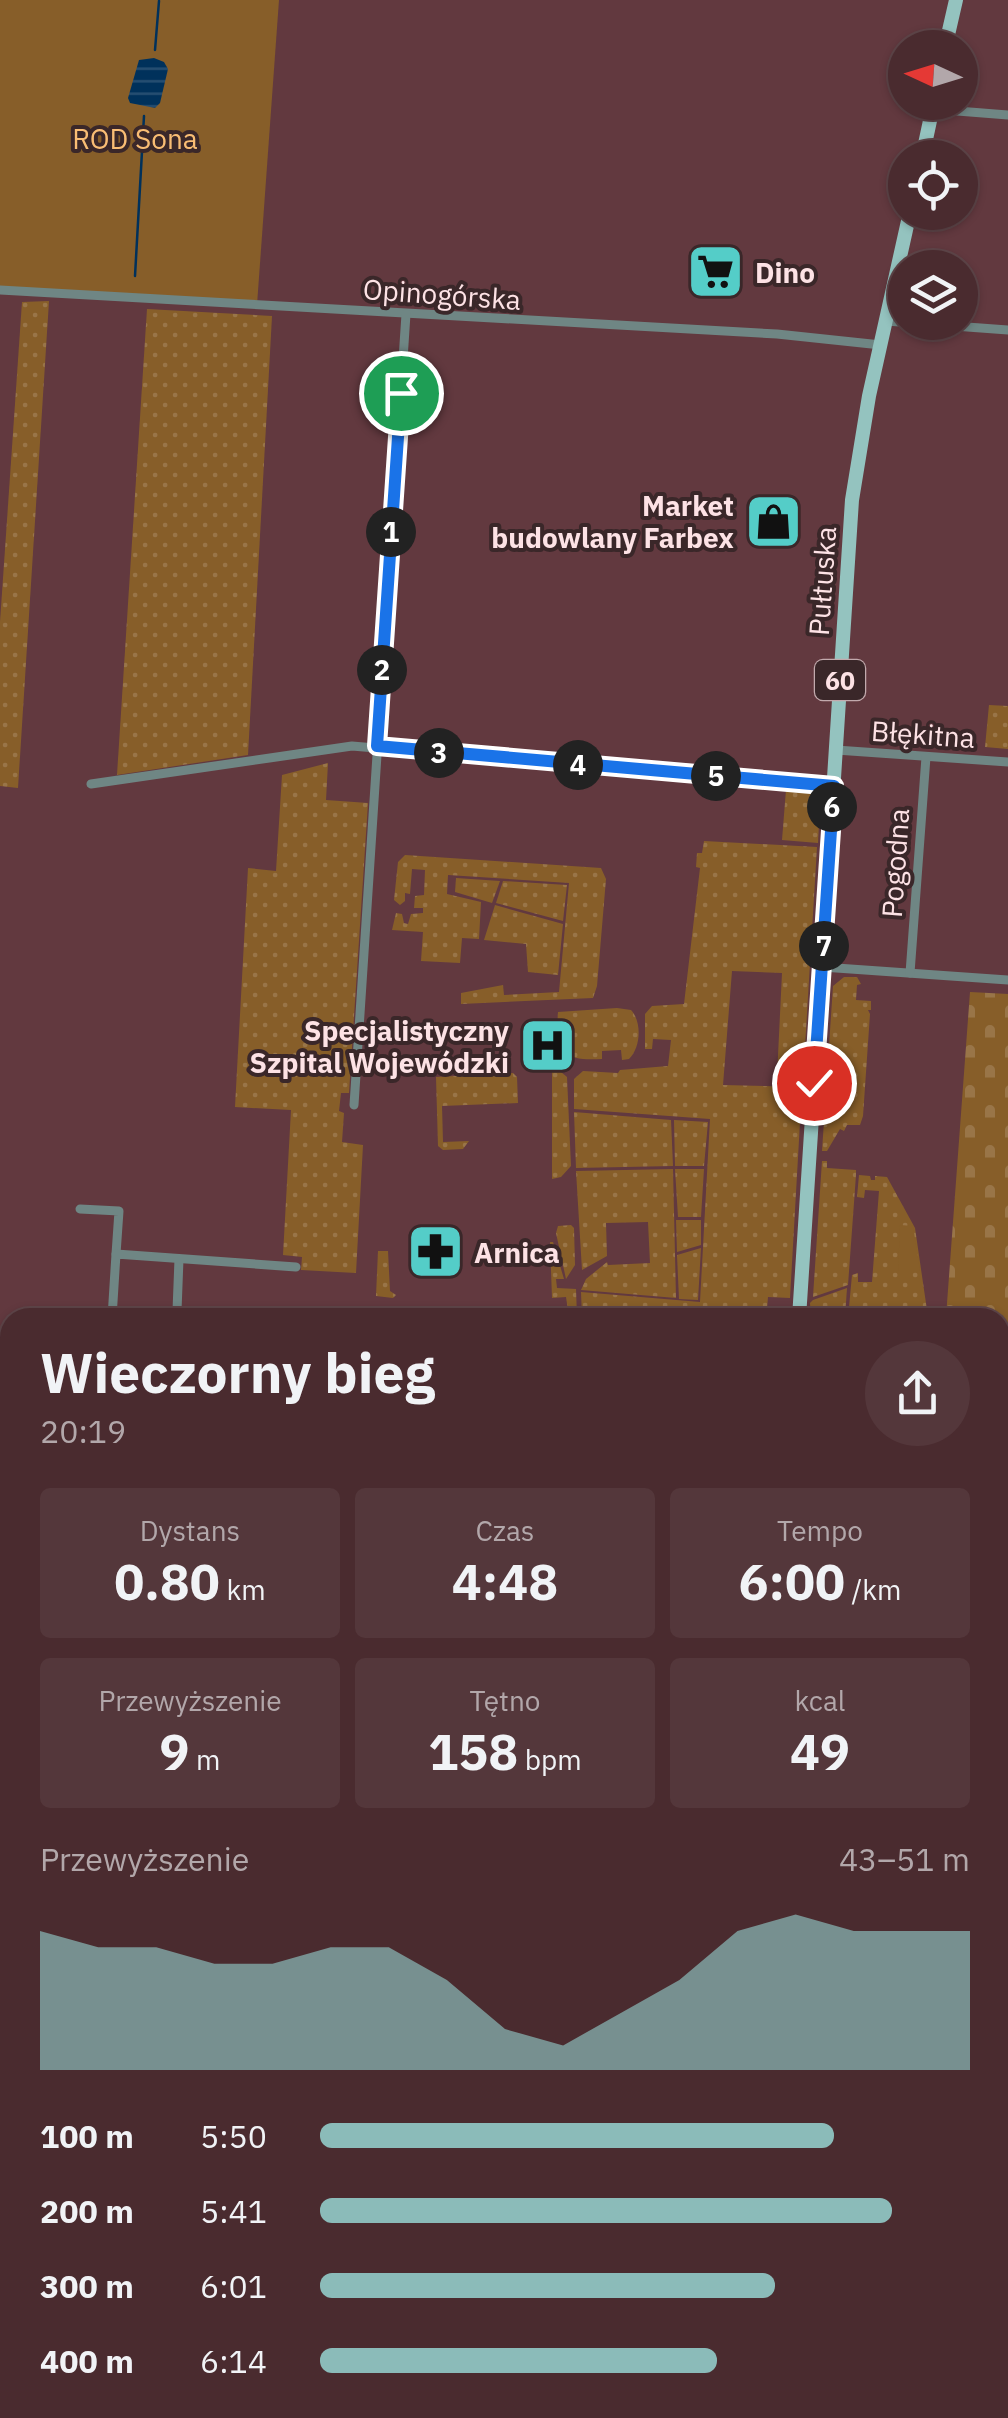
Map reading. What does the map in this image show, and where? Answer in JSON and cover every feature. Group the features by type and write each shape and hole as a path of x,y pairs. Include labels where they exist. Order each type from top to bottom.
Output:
{"main road":[{"path":"950,30 956,0"},
{"name":"Pułtuska","path":"800,1308 854,482 906,230"}],"street":[{"path":"978,111 1008,115"},
{"name":"Opinogórska","path":"0,290 777,334 881,345"},
{"path":"354,1105 406,314"},
{"path":"886,321 1008,330"},
{"path":"91,784 338,747 377,746 834,786"},
{"name":"Błękitna","path":"836,750 1008,762"},
{"name":"Pogodna","path":"910,973 926,757"},
{"path":"822,967 1008,980"},
{"path":"80,1210 118,1212 113,1308"},
{"path":"116,1254 296,1267"},
{"path":"176,1308 179,1260"}],"green space":[{"name":"ROD Sona","path":"0,0 279,0 257,305 0,289"},
{"path":"49,301 18,788 0,786 0,622 22,302"},
{"path":"147,309 272,316 248,755 117,775"},
{"path":"989,705 1008,706 1008,749 985,747"},
{"path":"328,763 326,800 368,803 349,1093 341,1093 339,1111 344,1113 342,1142 363,1145 356,1273 301,1270 302,1257 283,1255 291,1110 235,1107 248,868 276,871 282,775"},
{"path":"821,788 818,843 782,840 786,790"},
{"path":"704,841 817,847 803,1080 777,1077 782,973 732,971 723,1085 802,1087 790,1298 768,1297 767,1308 582,1308 581,1292 700,1302 710,1119 574,1109 574,1079 583,1071 618,1073 668,1066 671,1040 653,1039 652,1049 645,1049 645,1014 652,1006 684,1004 700,868 696,867 697,853 702,853"},
{"path":"405,855 601,868 606,879 593,998 461,1004 461,993 503,985 504,995 559,992 569,883 448,875 447,894 481,902 479,939 462,938 460,963 421,961 423,932 392,930 396,913 402,914 408,924 411,914 423,913 423,908 414,908 415,896 424,895 425,870 412,869 410,894 405,893 405,901 400,905 394,900 398,862"},
{"path":"456,878 500,881 492,903 455,892"},
{"path":"503,881 567,885 563,921 496,903"},
{"path":"495,905 563,924 558,975 528,972 526,944 484,940"},
{"path":"844,977 857,977 861,984 857,985 856,1000 871,1001 863,1116 860,1125 840,1129 827,1151 822,1151 833,986"},
{"path":"970,992 1008,994 1008,1308 947,1308"},
{"path":"631,1010 637,1021 638,1041 629,1059 622,1060 621,1050 602,1051 602,1059 578,1058 564,1052 558,1037 558,1012"},
{"path":"552,1072 567,1077 571,1166 561,1177 552,1179"},
{"path":"513,1073 517,1077 518,1103 442,1106 443,1142 469,1141 463,1149 443,1150 438,1146 436,1077"},
{"path":"574,1112 671,1120 673,1166 576,1168"},
{"path":"674,1120 708,1122 704,1166 675,1166"},
{"path":"822,1161 827,1161 827,1168 856,1170 856,1175 848,1285 813,1297"},
{"path":"673,1169 676,1298 581,1290 586,1279 607,1262 650,1263 648,1222 606,1223 607,1256 582,1270 576,1171"},
{"path":"675,1169 704,1169 701,1217 678,1217"},
{"path":"859,1175 870,1176 871,1180 875,1176 887,1177 915,1228 927,1308 849,1308 852,1275 858,1273 858,1282 872,1282 879,1191 865,1190 864,1198 857,1197"},
{"path":"676,1220 701,1220 701,1245 677,1252"},
{"path":"571,1225 575,1265 566,1279 556,1233 558,1226"},
{"path":"900,1225 913,1226 920,1271 898,1271"},
{"path":"550,1242 564,1279 556,1279 557,1288 576,1289 577,1308 568,1308 566,1297 552,1298"},
{"path":"701,1248 698,1300 679,1299 677,1255"},
{"path":"378,1251 388,1251 390,1291 396,1295 393,1298 376,1296"},
{"path":"847,1288 846,1308 810,1308 813,1300"}],"water":[{"path":"154,58 164,62 168,69 160,103 155,108 130,103 139,60"}],"waterway":[{"path":"155,50 159,1"},
{"path":"135,276 144,116"}],"place":[{"name":"Dino","path":"716,272"},
{"name":"Market budowlany Farbex","path":"773,521"},
{"name":"Specjalistyczny Szpital Wojewódzki","path":"548,1046"},
{"name":"Arnica","path":"435,1252"}],"route":[{"path":"401,393 377,746 834,786 814,1083"}]}
